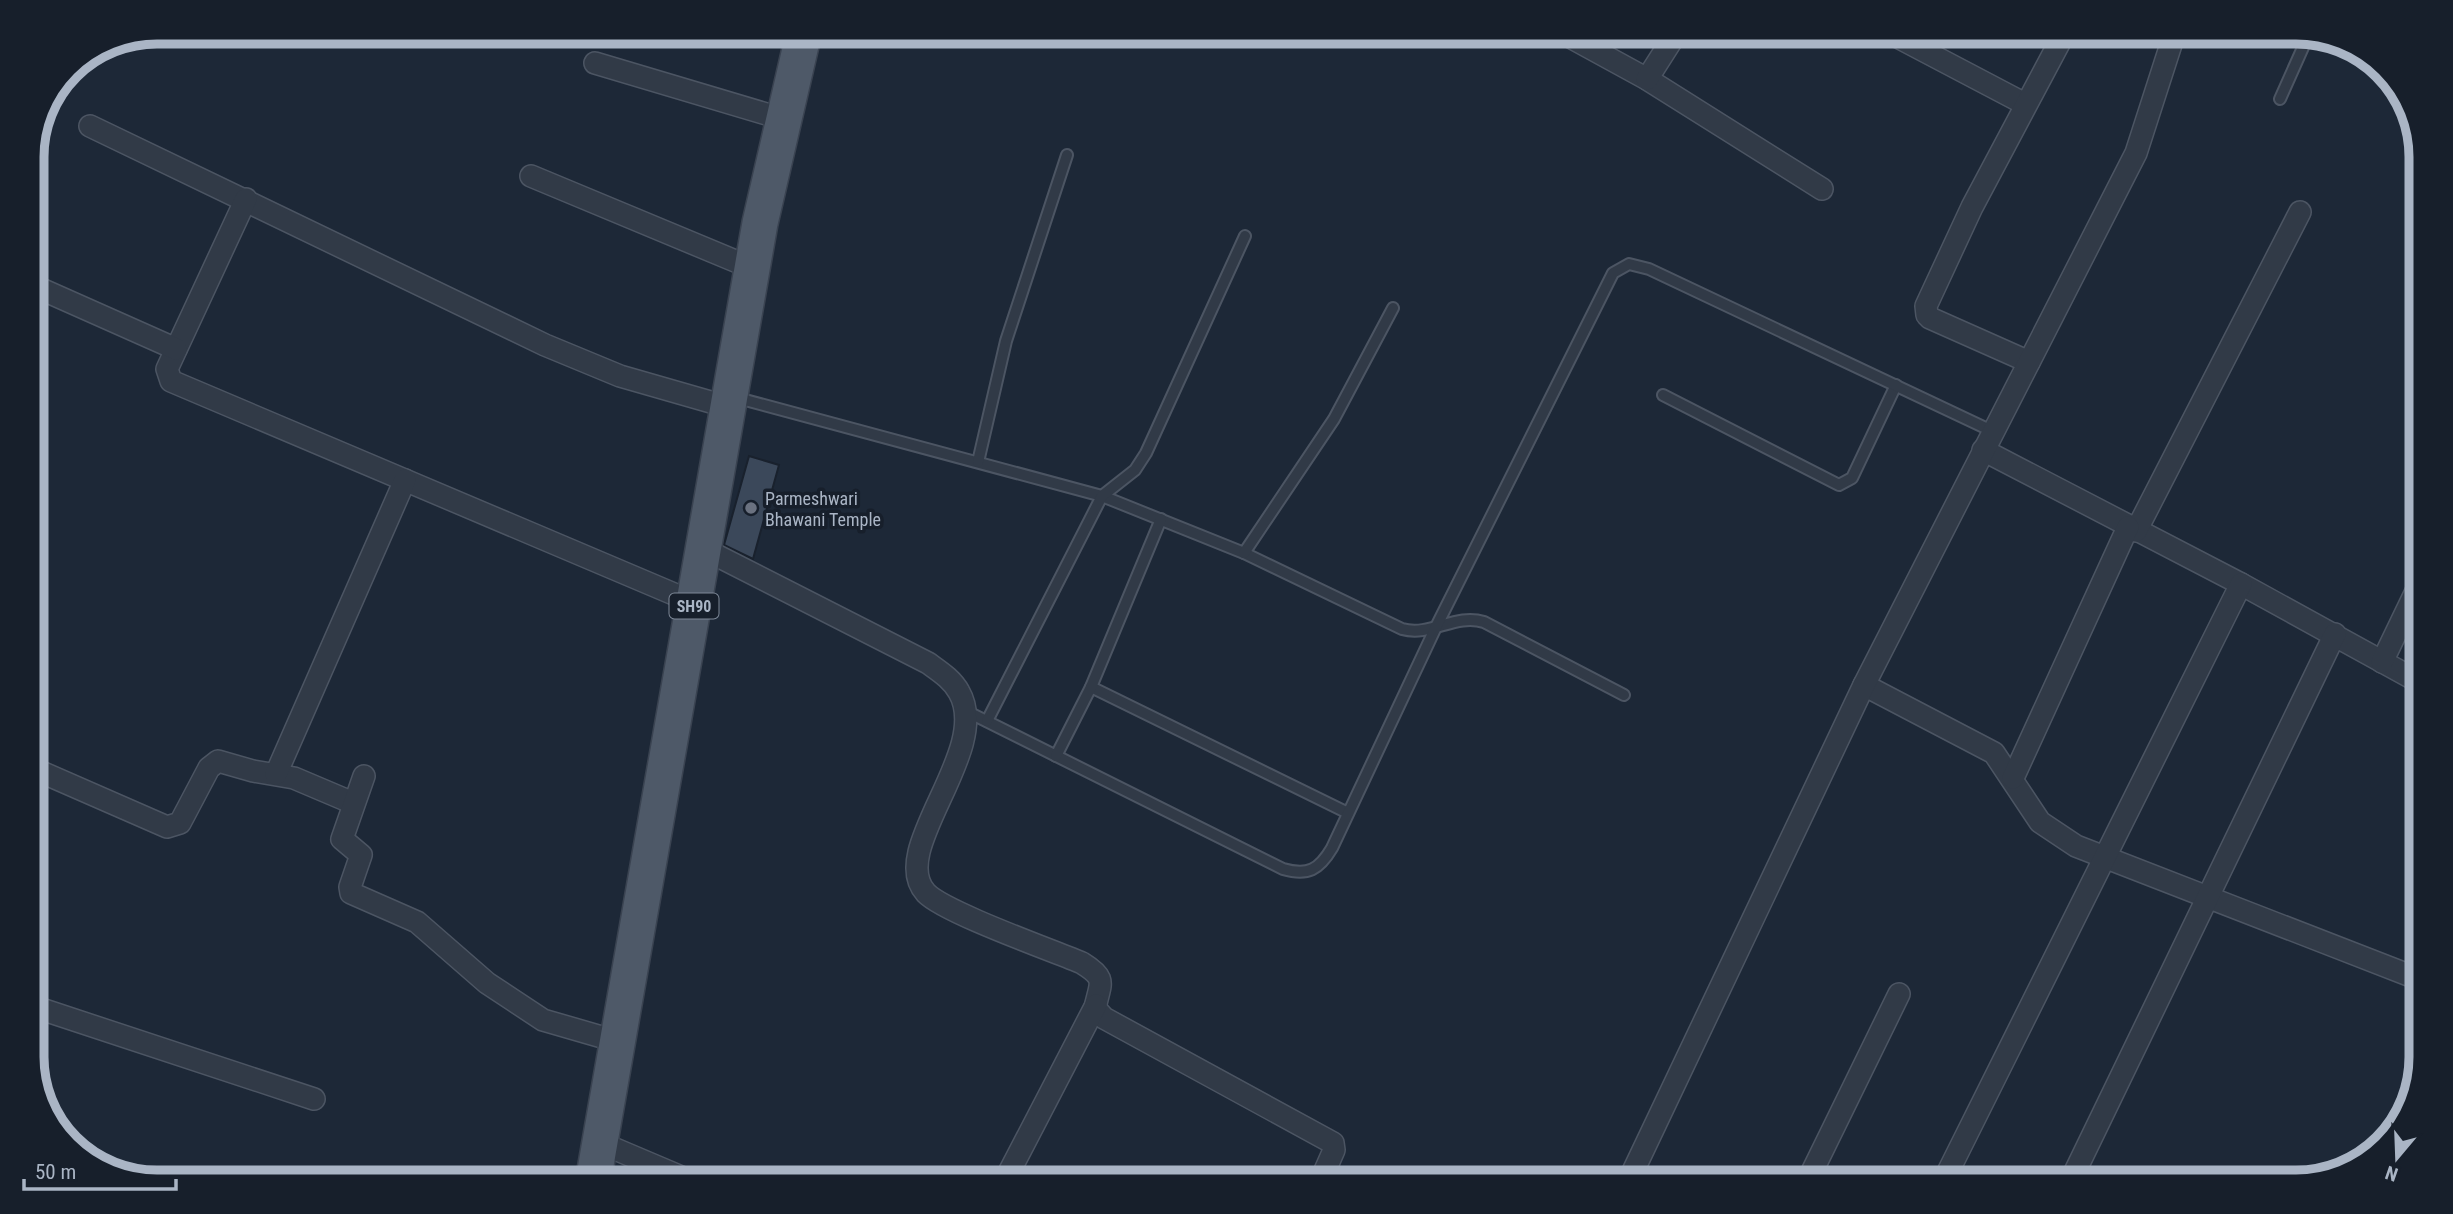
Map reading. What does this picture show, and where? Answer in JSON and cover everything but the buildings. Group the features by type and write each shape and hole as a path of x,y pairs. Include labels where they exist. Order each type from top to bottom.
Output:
{"main road":[{"name":"SH90","path":"595,1170 752,268 801,44"}],"street":[{"path":"1582,44 1647,79 1822,189"},
{"path":"1647,79 1669,44"},
{"path":"1911,44 2025,104"},
{"path":"2029,362 1930,318 1925,312 1972,207 2058,44"},
{"path":"1634,1170 1864,685 2136,153 2171,44"},
{"path":"595,63 783,119"},
{"path":"90,126 545,345 620,376 729,401"},
{"path":"531,176 752,268"},
{"path":"246,199 167,369 171,381 695,603"},
{"path":"2013,778 2132,529 2300,212"},
{"path":"44,290 176,349"},
{"path":"1987,441 2132,529 2335,634 2409,677"},
{"path":"276,774 405,480"},
{"path":"704,549 928,663 947,676 960,692 966,710 963,741 919,855 916,876 920,886 942,904 1093,970 1102,983 1096,1005 1010,1170"},
{"path":"1949,1170 2241,584"},
{"path":"2382,662 2409,606"},
{"path":"2076,1170 2335,634"},
{"path":"1864,685 1994,753 2040,822 2076,846 2409,976"},
{"path":"44,773 173,827 183,820 215,762 304,781 354,803"},
{"path":"364,776 342,839 361,855 350,887 351,893 417,922 486,983 526,1011 567,1028 619,1041"},
{"path":"1813,1170 1899,994"},
{"path":"1096,1005 1096,1011 1104,1018 1333,1143 1334,1150 1325,1170"},
{"path":"44,1010 314,1099"},
{"path":"601,1143 664,1170"}],"lane":[{"path":"2280,99 2304,45"},
{"path":"978,462 1006,341 1067,155"},
{"path":"988,721 1102,496 1129,476 1146,453 1245,236"},
{"path":"966,710 1283,869 1299,873 1312,872 1322,863 1348,813 1436,627 1609,280 1621,267 1629,264 1648,269 1896,385 1987,441"},
{"path":"1244,553 1335,419 1393,308"},
{"path":"1663,395 1839,485 1852,478 1896,385"},
{"path":"729,401 978,462 1102,496 1244,553 1402,629 1417,632 1468,619 1484,622 1624,695"},
{"path":"1056,756 1091,687 1161,519"},
{"path":"1091,687 1348,813"}],"place":[{"name":"Parmeshwari Bhawani Temple","path":"751,508"}]}
